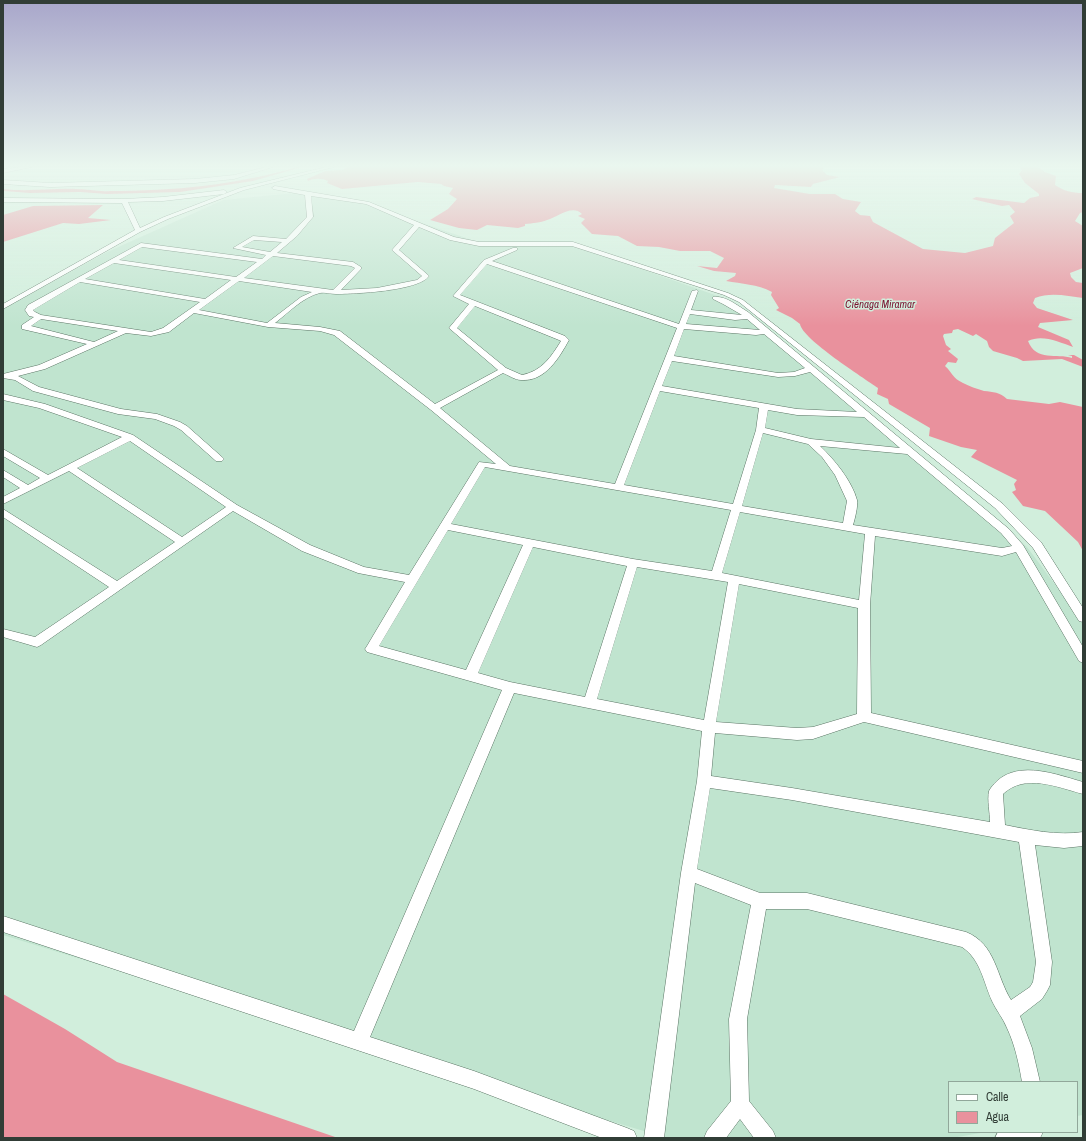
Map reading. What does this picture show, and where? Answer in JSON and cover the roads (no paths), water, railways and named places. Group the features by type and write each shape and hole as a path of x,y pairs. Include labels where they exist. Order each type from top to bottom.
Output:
{"street":[{"path":"133,220 138,231"},
{"path":"3,307 138,231 161,220"},
{"path":"40,317 25,327 91,333 126,331 151,334 162,332 287,242 296,235 307,220"},
{"path":"407,220 467,245 477,247 563,249 726,302 749,317 1005,531 1019,548 1083,658"},
{"path":"113,261 235,280 319,291 335,292 377,290 424,280 426,276 395,250 418,225"},
{"path":"287,242 252,238 236,248 270,254 353,264 357,266 359,268 335,292"},
{"path":"452,239 479,244 574,244 726,294 741,301 999,506 1038,545 1083,618"},
{"path":"91,333 40,317 32,314 29,310 31,307 78,280 137,247 145,245 262,261"},
{"path":"474,302 454,324 453,328 503,370 521,378 536,374 555,360 565,340 564,339 474,302 458,297 456,294 486,261 502,256 515,249"},
{"path":"486,261 681,327 748,333 766,331"},
{"path":"78,280 206,301"},
{"path":"268,325 303,298 319,291"},
{"path":"619,487 695,291"},
{"path":"193,311 268,325 320,329 337,333 434,408 507,468"},
{"path":"687,312 735,318 749,317"},
{"path":"3,376 20,374 42,367 126,331"},
{"path":"91,333 95,344"},
{"path":"669,358 778,375 795,374 811,369"},
{"path":"434,408 503,370"},
{"path":"3,376 17,378 36,389 94,405 121,412 157,417 184,428 219,459"},
{"path":"657,388 797,412 866,415"},
{"path":"3,397 42,406 130,437 233,507 306,548 362,570 413,580"},
{"path":"716,576 760,430 764,406"},
{"path":"760,430 811,442 911,452"},
{"path":"3,500 71,468 130,437"},
{"path":"811,442 825,455 840,475 852,500 848,527"},
{"path":"3,452 48,479"},
{"path":"1019,548 1002,552 870,532 482,464 372,649 510,687 709,727 797,734 813,733 864,717 1083,767"},
{"path":"71,468 182,542"},
{"path":"3,473 28,489"},
{"path":"3,633 36,642 233,507"},
{"path":"3,512 117,586"},
{"path":"445,526 633,563 716,576 864,605"},
{"path":"864,717 864,605 870,532"},
{"path":"470,676 530,543"},
{"path":"589,703 633,563"},
{"path":"654,1138 689,873 704,781 709,727 734,580"},
{"path":"359,1041 510,687"},
{"path":"998,830 996,792 1002,784 1013,778 1033,776 1083,788"},
{"path":"704,781 792,794 998,830 1026,837 1071,840 1083,839"},
{"path":"1009,1013 1036,992 1041,985 1044,962 1026,837"},
{"path":"689,873 760,901 807,901 966,940 976,946 984,956 998,994 1019,1034 1027,1058 1031,1081"},
{"path":"760,901 738,1019 740,1104 766,1138"},
{"path":"3,924 176,983 359,1041 474,1080 627,1138"},
{"path":"714,1138 740,1104"},
{"path":"1005,1138 1028,1133"}],"water":[{"path":"3,220 109,220 79,224 63,223 3,242"},
{"name":"Ciénaga Miramar","path":"431,220 546,220 525,224 525,226 518,228 487,225 477,230 459,228"},
{"name":"Ciénaga Miramar","path":"584,220 872,220 923,249 965,253 993,246 995,238 1014,223 1012,220 1075,220 1083,226 1083,268 1070,273 1071,277 1076,282 1083,283 1083,298 1047,295 1035,298 1033,303 1037,308 1073,320 1040,323 1038,327 1069,340 1073,347 1056,341 1039,338 1028,341 1036,352 1047,356 1072,358 1072,356 1068,355 1074,355 1083,360 1083,367 1062,359 1023,361 993,351 989,347 987,341 976,334 973,336 958,329 953,330 952,333 944,334 943,336 946,345 951,349 948,351 958,359 956,363 948,362 945,366 959,381 984,391 999,394 1007,399 1049,404 1060,402 1083,407 1083,551 1078,542 1045,511 1023,506 1012,492 1016,490 1014,484 1017,480 971,457 977,450 961,447 929,436 930,428 889,404 888,399 877,394 878,388 811,339 803,331 800,324 776,310 779,308 771,295 772,292 755,286 726,281 735,276 736,273 714,271 697,266 717,268 724,258 710,251 680,251 659,247 637,246 618,236 592,234 581,223"},
{"path":"3,994 65,1029 117,1062 338,1138 3,1138"}]}
